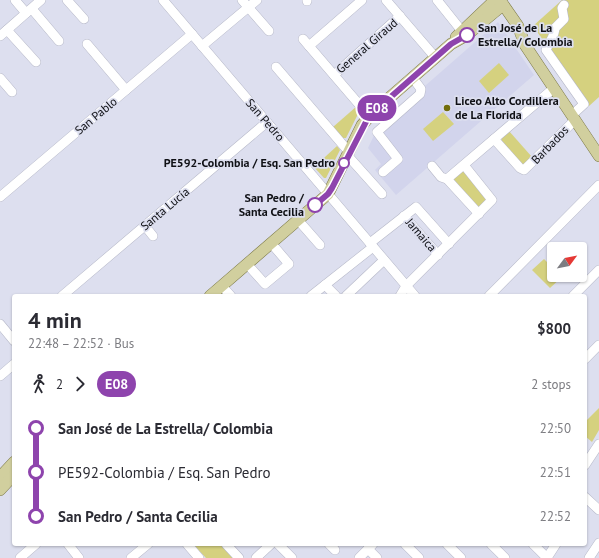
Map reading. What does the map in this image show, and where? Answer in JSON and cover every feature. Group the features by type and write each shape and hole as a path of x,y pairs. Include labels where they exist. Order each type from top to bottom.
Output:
{"main road":[{"path":"451,44 461,30 498,2"},
{"path":"212,294 328,194 369,116 435,57 451,44 467,35 498,2"},
{"path":"498,2 513,33 525,45 599,156"},
{"path":"0,490 8,474"}],"street":[{"path":"15,0 29,11 59,41"},
{"path":"0,36 41,0"},
{"path":"67,0 84,20"},
{"name":"San Pedro","path":"163,0 413,294"},
{"path":"202,46 245,4 257,0"},
{"path":"309,46 362,0"},
{"path":"386,0 435,57"},
{"path":"436,0 461,30"},
{"path":"245,4 269,31"},
{"name":"Barbados","path":"494,139 520,168 524,170 584,104 546,50 555,34 555,28 564,19 562,8 564,5"},
{"name":"General Giraud","path":"334,75 400,16"},
{"path":"8,30 36,62"},
{"name":"San Pablo","path":"0,197 192,34"},
{"path":"303,39 369,116"},
{"path":"87,44 126,90"},
{"path":"276,67 382,194"},
{"path":"383,172 398,159 377,132 420,94 421,89 412,77"},
{"path":"0,78 12,92"},
{"path":"448,179 554,88"},
{"name":"Santa Lucía","path":"64,294 267,122"},
{"path":"401,294 406,286 491,201 492,198 464,165"},
{"path":"432,166 441,177 448,179 478,214"},
{"path":"491,294 599,185"},
{"name":"Jamaica","path":"438,255 404,216 416,207 449,244"},
{"path":"314,294 404,216"},
{"path":"298,220 320,245"},
{"path":"145,226 153,236"},
{"path":"248,264 265,284 289,264 271,243"},
{"path":"348,294 384,260"},
{"path":"576,294 599,270"},
{"path":"325,285 334,294"},
{"path":"222,286 229,294"},
{"path":"0,324 12,338"},
{"path":"587,358 597,350"},
{"path":"0,376 12,366"},
{"path":"587,463 596,455 599,444"},
{"path":"587,500 599,510"},
{"path":"593,556 599,543"},
{"path":"20,558 34,546"},
{"path":"70,546 80,558"},
{"path":"131,558 146,546"},
{"path":"189,546 199,558"},
{"path":"228,546 239,558"},
{"path":"256,558 269,546"},
{"path":"280,546 292,558"},
{"path":"407,546 418,558"},
{"path":"449,546 461,558"},
{"path":"493,546 504,558"},
{"path":"535,546 547,558 555,546"},
{"path":"359,558 370,547 376,558"}],"shaded area":[{"path":"562,0 599,0 599,97 589,106 533,26"},
{"name":"Liceo Alto Cordillera de La Florida","path":"498,22 534,75 396,195 375,170 381,164 368,148 378,127"},
{"path":"499,63 509,75 489,93 479,81"},
{"path":"357,106 360,110 346,138 343,138 333,127"},
{"path":"443,112 454,124 433,141 423,129"},
{"path":"509,131 532,157 526,164 521,164 502,141 501,138"},
{"path":"337,146 340,150 326,178 324,178 314,167"},
{"path":"464,169 489,198 477,209 452,179"},
{"path":"544,259 547,262 547,282 557,282 550,288 532,270"},
{"path":"599,408 599,430 592,442 587,438 587,420"},
{"path":"195,546 224,546 235,558 206,558"}],"bus line":[{"name":"E08","path":"315,205 328,194 332,188 362,125 376,108 451,44 467,35"}],"place":[{"name":"San José de La Estrella/ Colombia","path":"467,35"},
{"name":"Liceo Alto Cordillera de La Florida","path":"447,108"},
{"name":"PE592-Colombia / Esq. San Pedro","path":"344,163"},
{"name":"San Pedro / Santa Cecilia","path":"315,205"}]}
